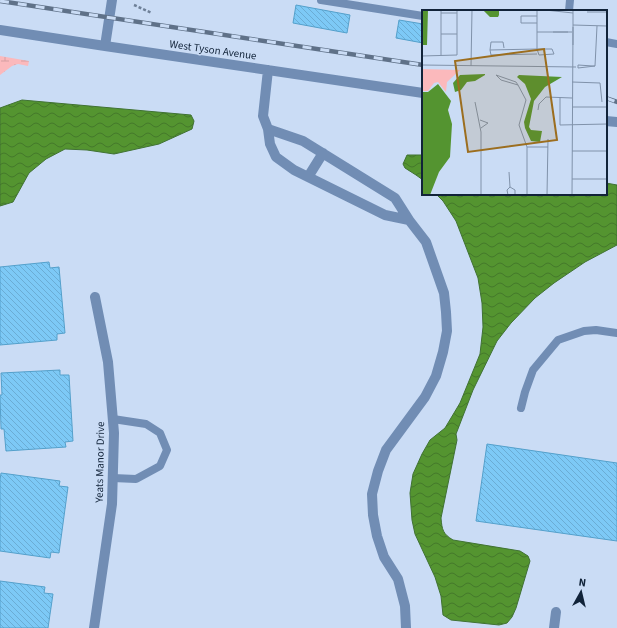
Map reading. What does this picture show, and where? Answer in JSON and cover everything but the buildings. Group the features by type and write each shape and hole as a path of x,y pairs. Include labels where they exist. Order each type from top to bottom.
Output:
{"street":[{"path":"105,46 112,0"},
{"name":"West Tyson Avenue","path":"0,30 422,93"},
{"path":"268,70 263,116 268,129 270,144 276,157 294,170 385,215 409,220"},
{"path":"607,121 617,122"},
{"path":"268,129 303,141 395,198 409,220 426,242 444,293 447,331 444,352 436,376 425,397 386,450 378,471 372,494 373,515 377,536 384,558 398,579 405,606 406,628"},
{"path":"308,177 323,153"},
{"name":"Yeats Manor Drive","path":"94,628 112,504 114,433 108,362 95,297"},
{"path":"554,628 556,612"}],"lane":[{"path":"321,0 422,16"},
{"path":"569,10 570,0"},
{"path":"607,42 617,44"},
{"path":"521,408 533,370 558,340 584,331 596,330 617,333"},
{"path":"113,419 146,424 160,433 167,450 160,466 136,479 113,478"}],"path":[{"path":"134,5 152,13"}],"green space":[{"path":"0,56 29,61 28,66 18,64 12,66 0,75"}],"water":[{"path":"22,100 191,115 194,121 192,129 159,144 114,154 87,150 65,149 46,159 29,173 13,202 0,206 0,108"},
{"path":"407,155 422,155 422,179 405,168 403,164"},
{"path":"607,183 617,185 617,245 585,262 554,283 535,298 511,323 497,341 473,390 456,434 457,440 441,518 444,531 447,536 453,540 520,551 528,556 530,561 512,617 507,623 499,625 451,620 443,615 441,596 435,577 415,534 412,520 410,493 413,474 430,440 445,428 460,403 480,354 483,327 482,303 478,278 456,221 443,201 437,195 607,195"}],"railway":[{"path":"0,1 422,65"},
{"path":"607,98 617,102"}]}
